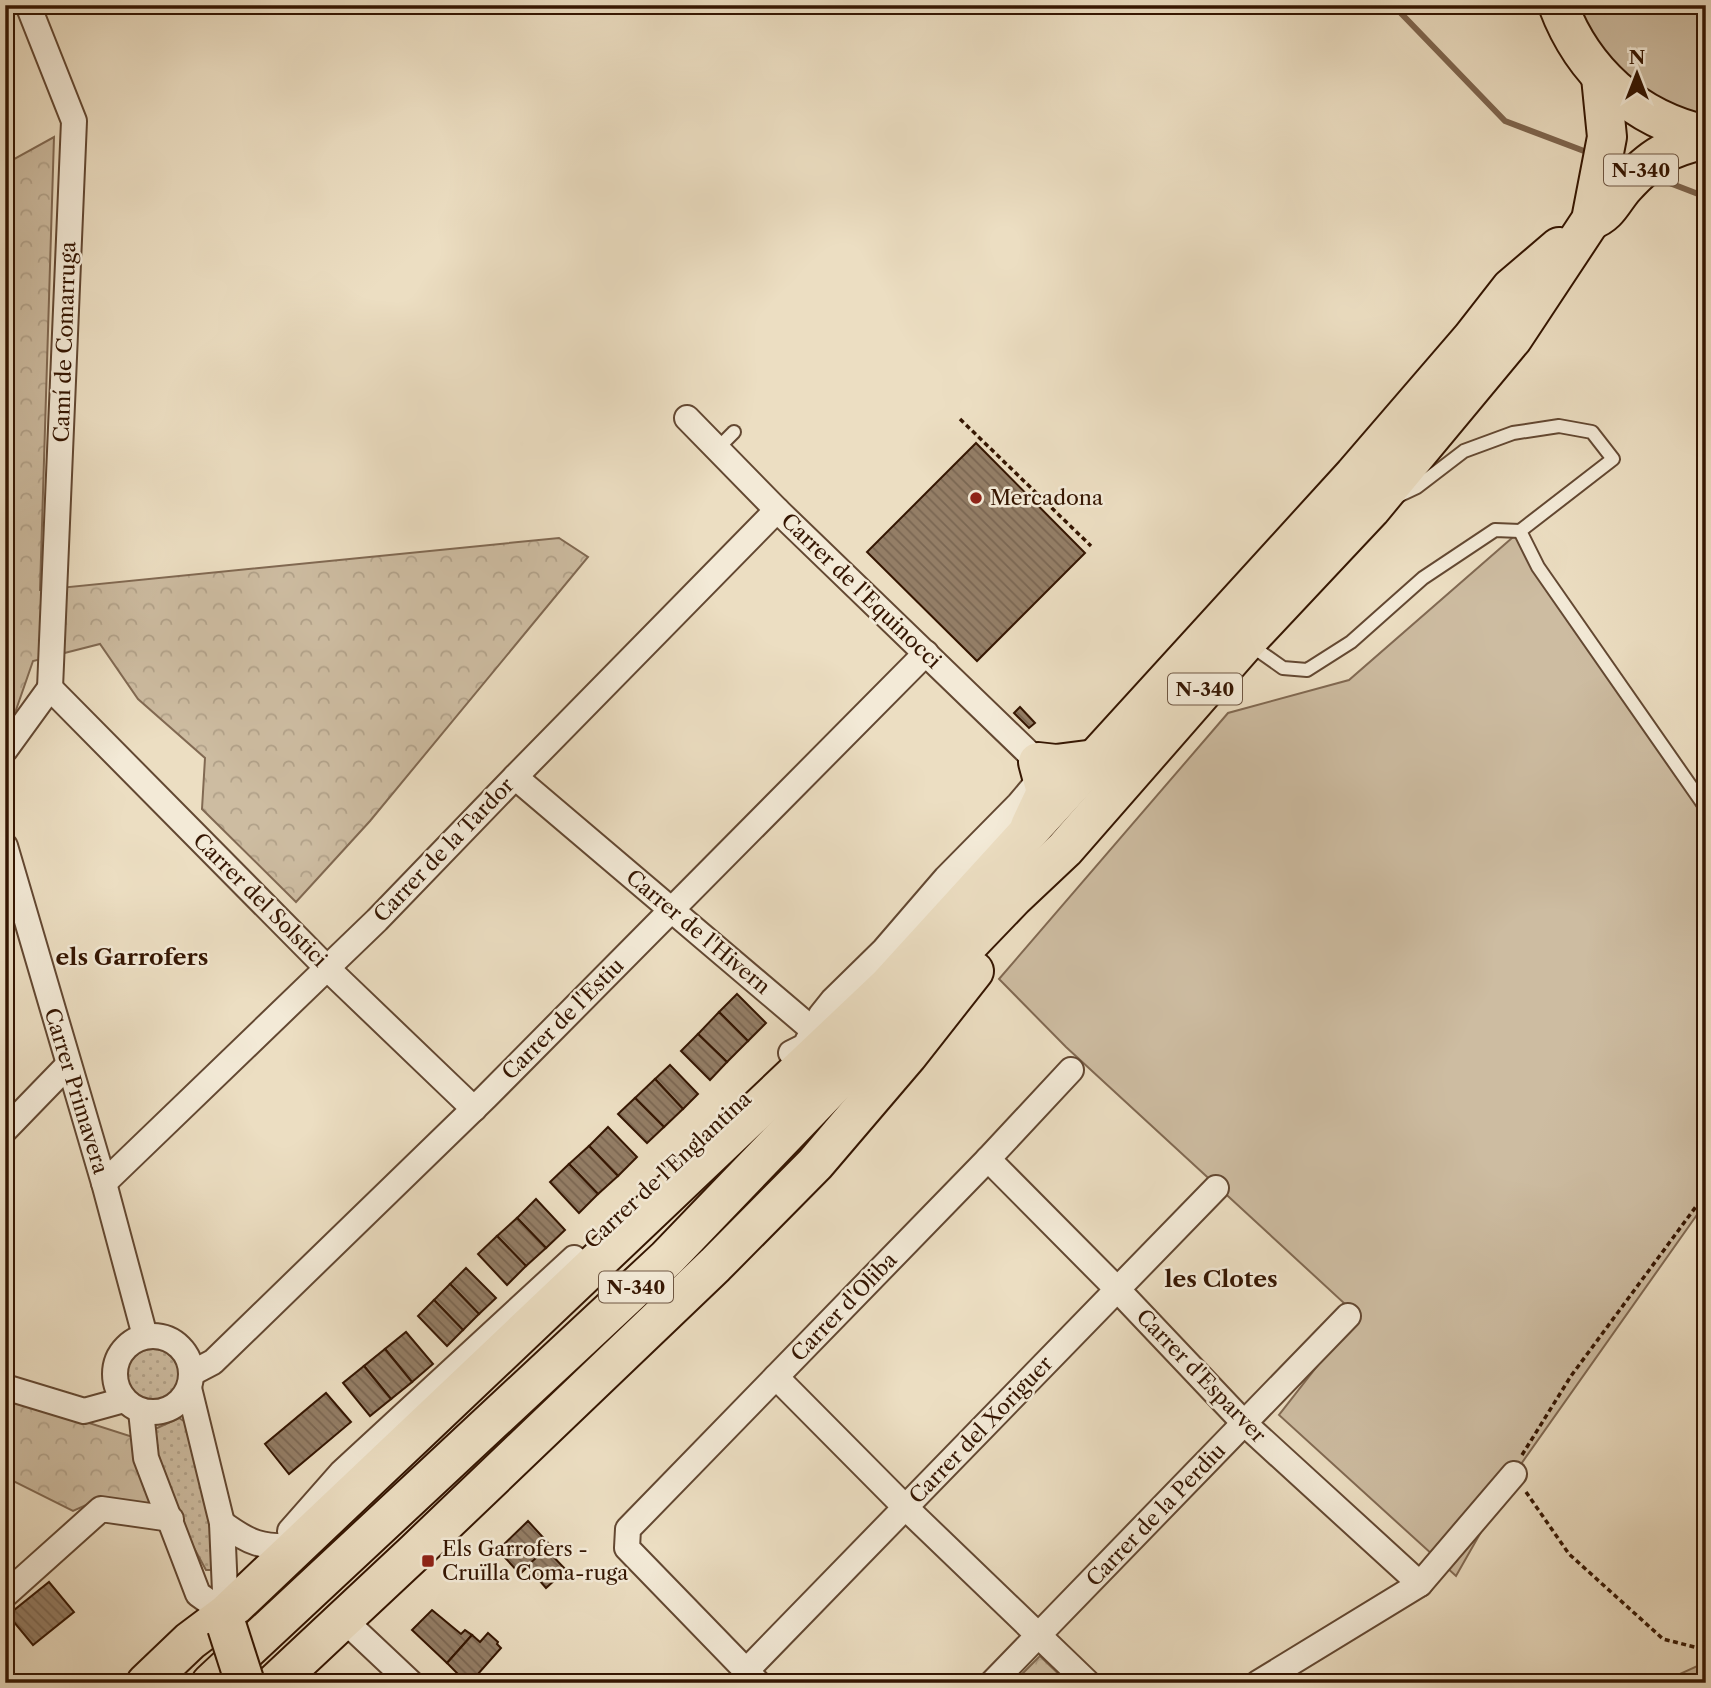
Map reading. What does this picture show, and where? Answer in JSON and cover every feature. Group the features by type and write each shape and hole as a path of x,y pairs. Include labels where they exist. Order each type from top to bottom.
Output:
{"main road":[{"name":"N-340","path":"1558,5 1581,53 1617,92 1653,117 1706,137"},
{"name":"N-340","path":"211,1683 667,1258 1013,898 1042,872 1247,642 1371,509 1513,338 1586,227 1607,138 1601,77"},
{"name":"N-340","path":"1586,227 1604,216 1623,188 1650,162 1674,147 1706,137"},
{"path":"146,1683 190,1641 231,1608 275,1550 888,986 1354,475 1472,338 1511,288 1556,248 1586,227"},
{"path":"1019,843 1046,792 1040,770 1056,764 1095,759"},
{"path":"282,1678 716,1265 815,1164 908,1055 1027,904 1042,872"},
{"path":"231,1608 245,1683"}],"street":[{"name":"Camí de Comarruga","path":"28,5 74,121 50,688"},
{"name":"Carrer de l'Equinocci","path":"687,418 725,440 777,510 926,653 1040,770"},
{"name":"Carrer de la Tardor","path":"104,1183 328,969 777,510"},
{"name":"Carrer de l'Estiu","path":"190,1381 213,1362 474,1109 926,653"},
{"path":"5,750 50,688"},
{"name":"Carrer del Solstici","path":"50,688 328,969 474,1109"},
{"name":"Carrer de l'Englantina","path":"275,1550 342,1472 792,1053 805,1046 833,1000 884,950 946,878 1019,804 1040,770"},
{"name":"Carrer de l'Hivern","path":"515,777 813,1030"},
{"name":"Carrer Primavera","path":"5,846 104,1183 145,1336"},
{"path":"813,1030 835,1020 870,990 888,986"},
{"path":"7,1124 68,1065"},
{"name":"Carrer d'Oliba","path":"752,1677 627,1548 628,1529 1071,1070"},
{"name":"Carrer d'Esparver","path":"988,1159 1118,1290 1245,1424 1420,1584"},
{"name":"Carrer del Xoriguer","path":"752,1677 905,1507 1216,1188"},
{"name":"Carrer de la Perdiu","path":"992,1683 1348,1316"},
{"path":"145,1336 164,1336 182,1348 188,1358 190,1381 222,1523 231,1608 198,1594 146,1458 132,1406 114,1379 114,1366 120,1352 129,1343 145,1336"},
{"path":"776,1377 905,1507 1087,1683"},
{"path":"5,1387 84,1410 132,1406 156,1413 169,1409 181,1400 190,1381"},
{"path":"1258,1683 1420,1584 1514,1474"},
{"path":"5,1595 101,1509 171,1520"},
{"path":"222,1523 243,1539 275,1550"},
{"path":"343,1619 411,1683"}],"lane":[{"path":"1247,642 1283,668 1307,670 1351,642 1423,578 1495,530 1520,531 1613,459 1592,432 1559,426 1513,433 1464,451 1416,487 1371,509"},
{"path":"1520,531 1538,567 1706,808"}],"path":[{"path":"960,419 1091,546"},
{"path":"1706,1193 1571,1376 1515,1466 1514,1474 1569,1554 1663,1639 1706,1650"}],"green space":[{"path":"1569,5 1706,5 1706,122 1613,74"},
{"path":"54,137 40,590 559,538 588,557 370,821 296,902 202,809 205,758 138,699 100,644 33,661 16,710 5,722 5,164"},
{"path":"1520,531 1706,808 1706,1202 1514,1474 1456,1576 1279,1415 1357,1315 1066,1047 999,979 1228,713 1349,680"},
{"path":"153,1349 163,1351 171,1357 177,1365 177,1385 171,1393 163,1399 153,1401 143,1399 135,1393 129,1385 127,1375 129,1365 135,1357 143,1351"},
{"path":"5,1396 136,1438 156,1507 104,1497 73,1511 5,1477"},
{"path":"179,1418 195,1428 210,1507 216,1570 206,1570 198,1556 181,1521 159,1462 155,1429"},
{"path":"1040,1656 1068,1683 1013,1683"},
{"path":"1706,1662 1706,1683 1672,1683 1671,1678"}],"building":[{"name":"Mercadona","path":"976,443 1085,553 977,661 867,552"},
{"path":"1020,707 1035,723 1029,728 1014,713"},
{"path":"737,994 766,1023 748,1041 719,1012"},
{"path":"719,1012 748,1041 727,1062 698,1034"},
{"path":"698,1034 727,1062 710,1080 681,1051"},
{"path":"670,1065 698,1094 683,1109 655,1079"},
{"path":"655,1079 683,1109 664,1127 635,1098"},
{"path":"635,1098 664,1127 647,1143 618,1114"},
{"path":"608,1127 637,1157 618,1176 589,1146"},
{"path":"589,1146 618,1176 598,1194 569,1164"},
{"path":"569,1164 598,1194 579,1213 550,1182"},
{"path":"536,1199 565,1230 546,1248 517,1218"},
{"path":"517,1218 546,1248 526,1266 497,1236"},
{"path":"497,1236 526,1266 507,1285 478,1254"},
{"path":"466,1268 496,1298 479,1314 450,1284"},
{"path":"450,1284 479,1314 463,1330 434,1300"},
{"path":"434,1300 463,1330 447,1346 418,1316"},
{"path":"406,1332 433,1364 412,1382 385,1349"},
{"path":"385,1349 412,1382 391,1399 364,1366"},
{"path":"364,1366 391,1399 370,1416 343,1383"},
{"path":"326,1393 351,1422 289,1474 265,1444"},
{"path":"528,1521 550,1545 520,1574 498,1550"},
{"path":"546,1549 566,1570 546,1588 527,1566"},
{"path":"49,1582 74,1612 33,1645 8,1615"},
{"path":"432,1610 461,1634 465,1630 472,1635 447,1663 412,1630"},
{"path":"488,1633 501,1648 470,1683 461,1683 454,1677 457,1673 447,1663 472,1635 480,1642"}],"waterway":[{"path":"1393,5 1505,121 1592,154"},
{"path":"1654,177 1706,197"}],"place":[{"name":"Mercadona","path":"976,498"},
{"name":"Els Garrofers - Cruïlla Coma-ruga","path":"428,1561"}],"district":[{"name":"els Garrofers","path":"132,957"},
{"name":"les Clotes","path":"1221,1279"}]}
